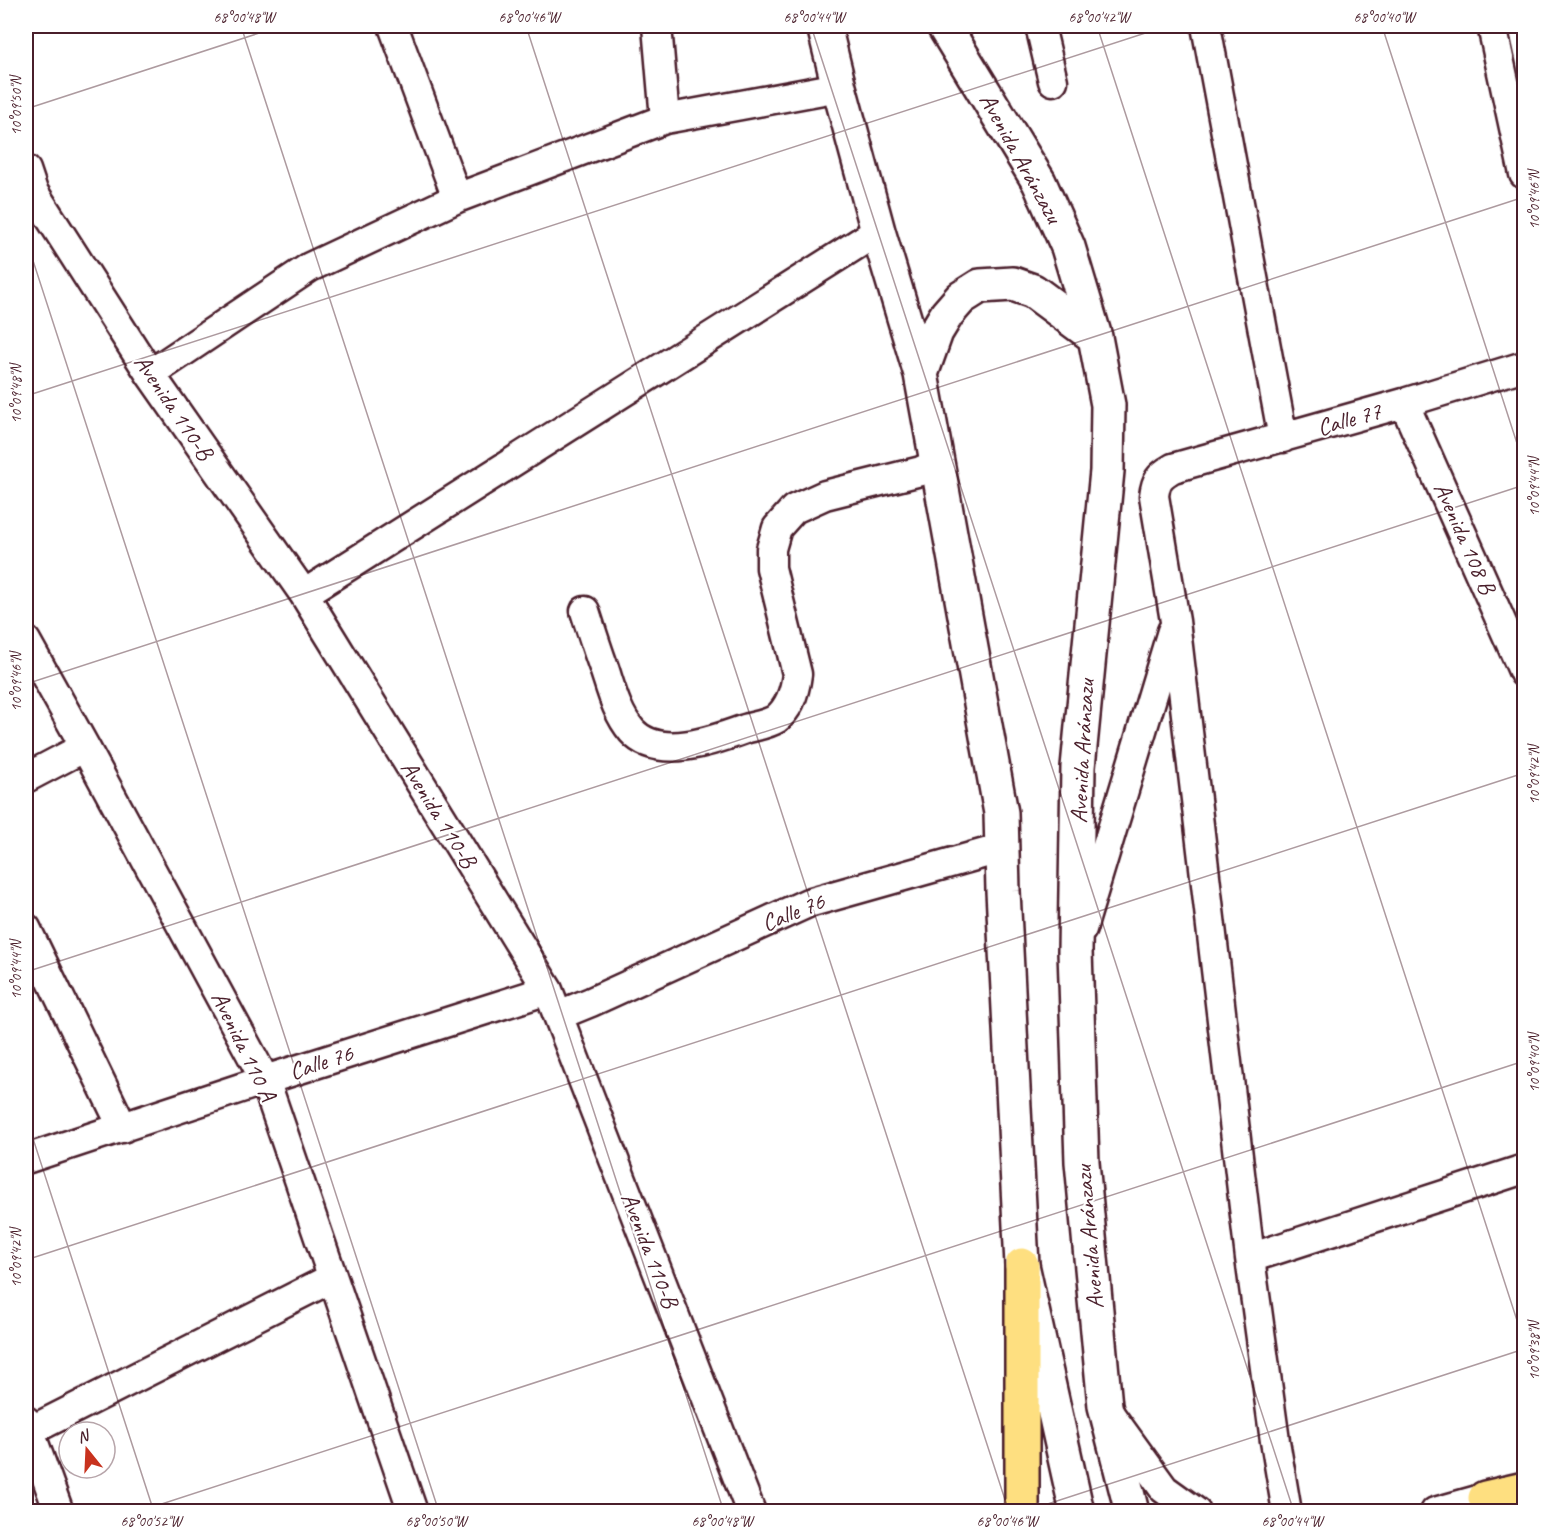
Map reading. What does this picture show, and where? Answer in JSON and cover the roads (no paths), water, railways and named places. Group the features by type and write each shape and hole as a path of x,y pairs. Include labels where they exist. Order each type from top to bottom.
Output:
{"highway":[{"path":"1022,1512 1023,1265"},
{"path":"1485,1498 1524,1489"}],"main road":[{"path":"824,26 878,231 921,374 1001,813 1023,1265 1077,1512"},
{"name":"Avenida Aránzazu","path":"944,26 1040,182 1068,247 1095,336 1108,405 1107,471 1078,767 1075,951 1082,1162 1105,1406 1132,1512"},
{"path":"921,374 936,332 946,314 961,298 980,285 1013,284 1033,291 1095,336"}],"street":[{"path":"393,26 457,198"},
{"path":"657,26 665,119"},
{"path":"1040,26 1053,81"},
{"path":"1206,26 1283,438"},
{"path":"1492,26 1524,174"},
{"path":"150,374 310,267 457,198 665,119 839,87"},
{"name":"Avenida 110-B","path":"26,170 33,191 150,374 304,594 553,1003 751,1512"},
{"path":"304,594 878,231"},
{"name":"Calle 77","path":"1174,621 1154,496 1155,486 1160,476 1173,468 1404,403 1524,366"},
{"name":"Avenida 108 B","path":"1404,403 1521,656"},
{"path":"585,611 609,686 621,714 632,732 644,741 683,746 707,742 775,719 788,706 795,690 797,674 771,568 771,549 777,528 794,508 825,495 921,471 938,463"},
{"path":"1075,951 1174,621"},
{"path":"1174,621 1250,1258 1287,1512"},
{"name":"Avenida 110 A","path":"26,641 265,1080 413,1512"},
{"path":"26,778 85,747"},
{"name":"Calle 76","path":"26,1160 265,1080 553,1003 591,1002 808,903 1003,848"},
{"path":"26,928 123,1128"},
{"path":"1250,1258 1524,1168"},
{"path":"59,1512 27,1429 332,1278"},
{"path":"1105,1406 1164,1489 1196,1512"},
{"path":"1435,1512 1485,1498 1524,1483"}]}
